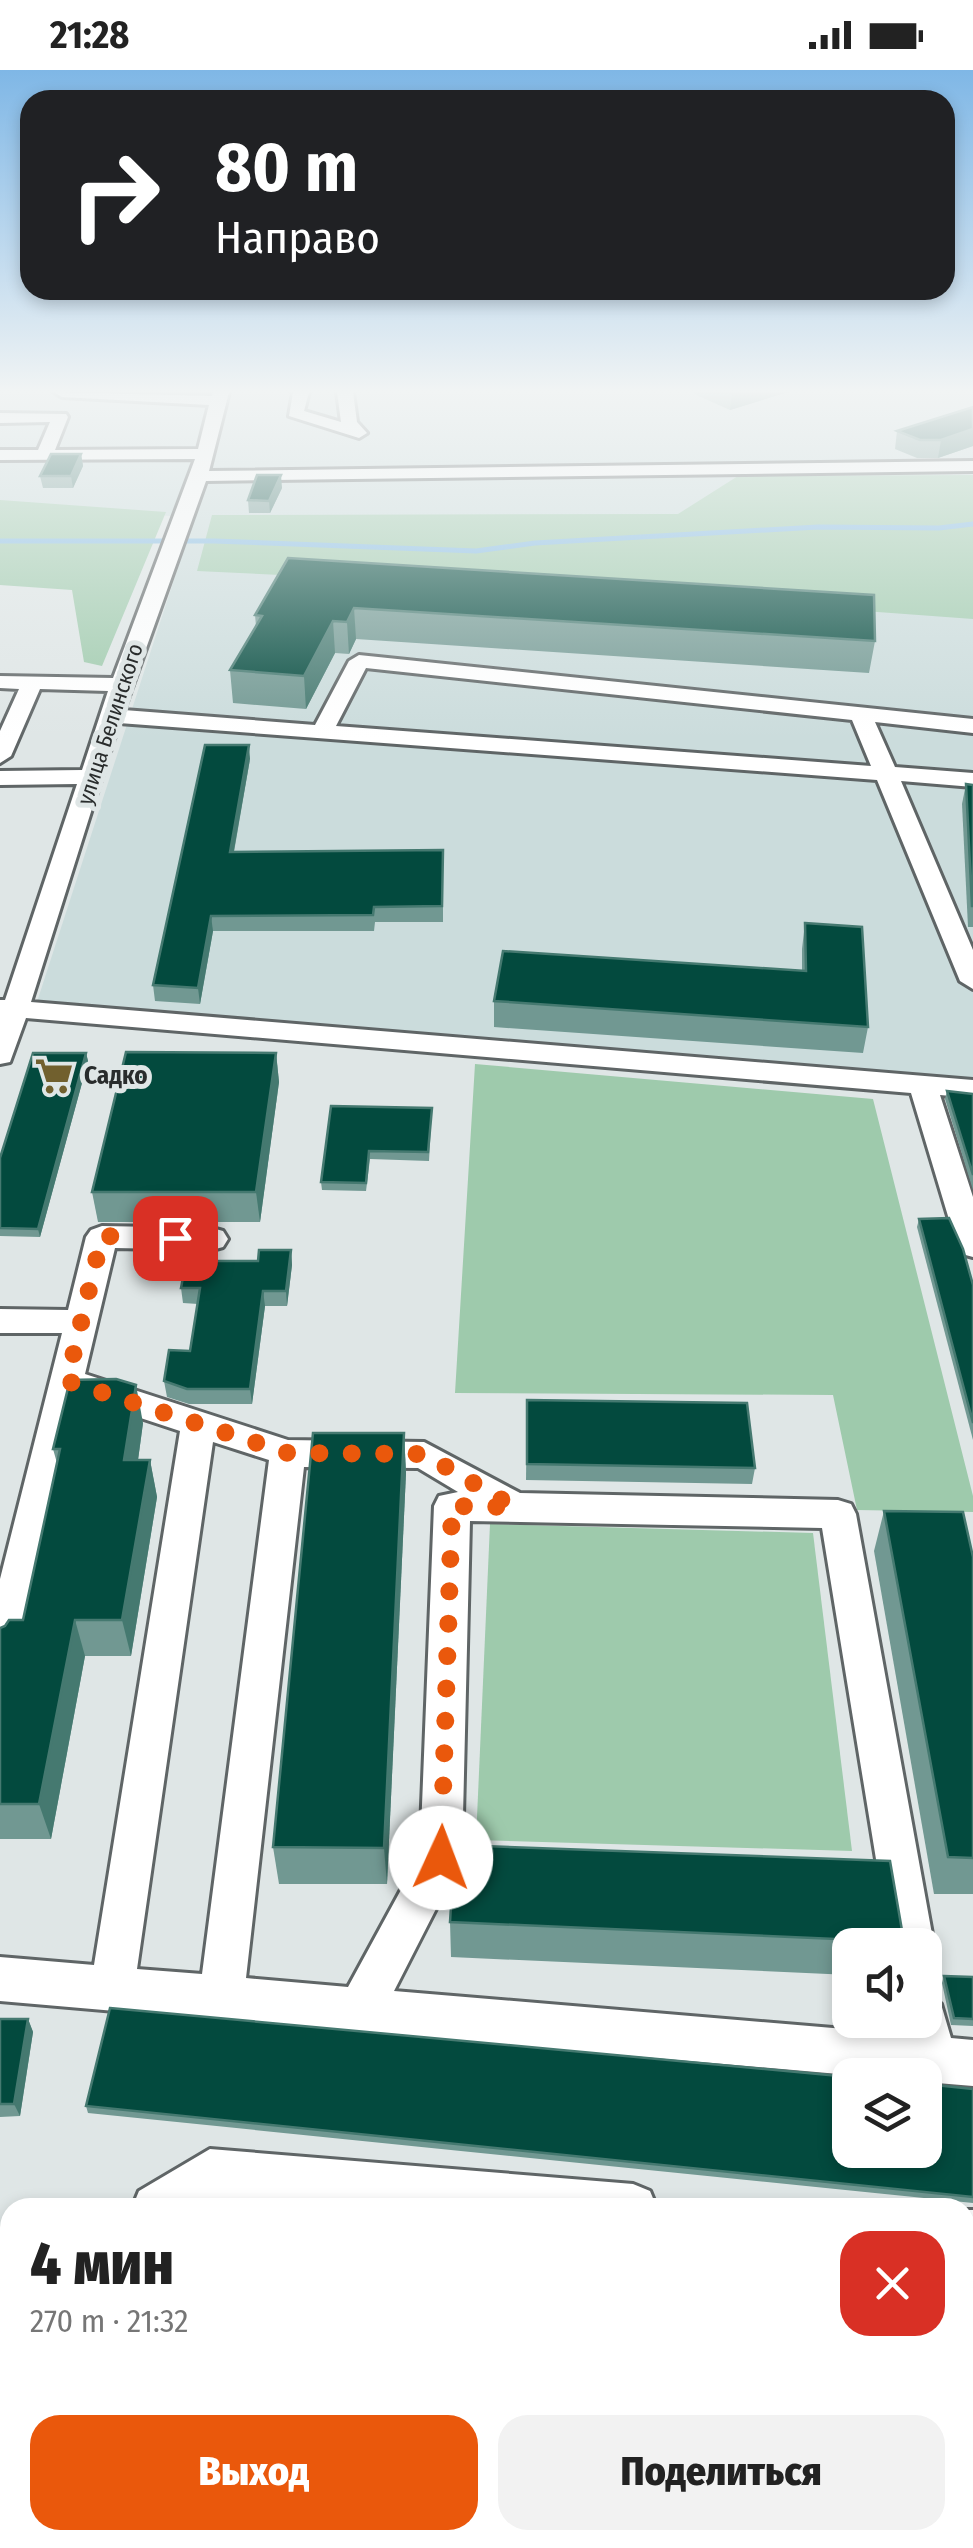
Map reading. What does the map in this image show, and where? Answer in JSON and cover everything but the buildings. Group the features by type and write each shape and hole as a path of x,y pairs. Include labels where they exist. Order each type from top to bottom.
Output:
{"street":[{"name":"улица Белинского","path":"0,1056 8,1008 186,508"},
{"path":"321,733 359,661 973,726"},
{"path":"0,682 121,684"},
{"path":"0,756 32,683"},
{"path":"861,714 973,981"},
{"path":"112,716 973,780"},
{"path":"0,778 92,777"},
{"path":"8,1008 973,1089"},
{"path":"923,1085 973,1246"},
{"path":"2,1648 102,1236 212,1239"},
{"path":"0,1321 80,1322"},
{"path":"67,1381 288,1453 424,1454 514,1507"},
{"path":"112,1990 198,1425"},
{"path":"221,1999 288,1453"},
{"path":"360,2009 461,1859 452,1506 838,1514 879,1870 905,1928"},
{"path":"0,1979 221,1999 943,2047"},
{"path":"171,2198 210,2173 512,2198"}],"shaded area":[{"path":"68,508 973,508 973,1086 35,1008 194,518"}],"green space":[{"path":"0,508 166,512 102,666 84,662 72,590 0,585"},
{"path":"688,508 973,508 973,619 538,587 197,571 212,515 678,514"},
{"path":"475,1064 873,1099 973,1496 973,1512 857,1510 833,1395 455,1393"},
{"path":"490,1524 813,1533 852,1851 476,1840"}],"waterway":[{"path":"0,541 214,541 476,551 535,543 818,527 939,528 973,524"}],"place":[{"name":"Садко","path":"54,1076"}],"route":[{"path":"175,1238 102,1236 67,1381 288,1453 424,1454 514,1507 452,1506 441,1858"}]}
